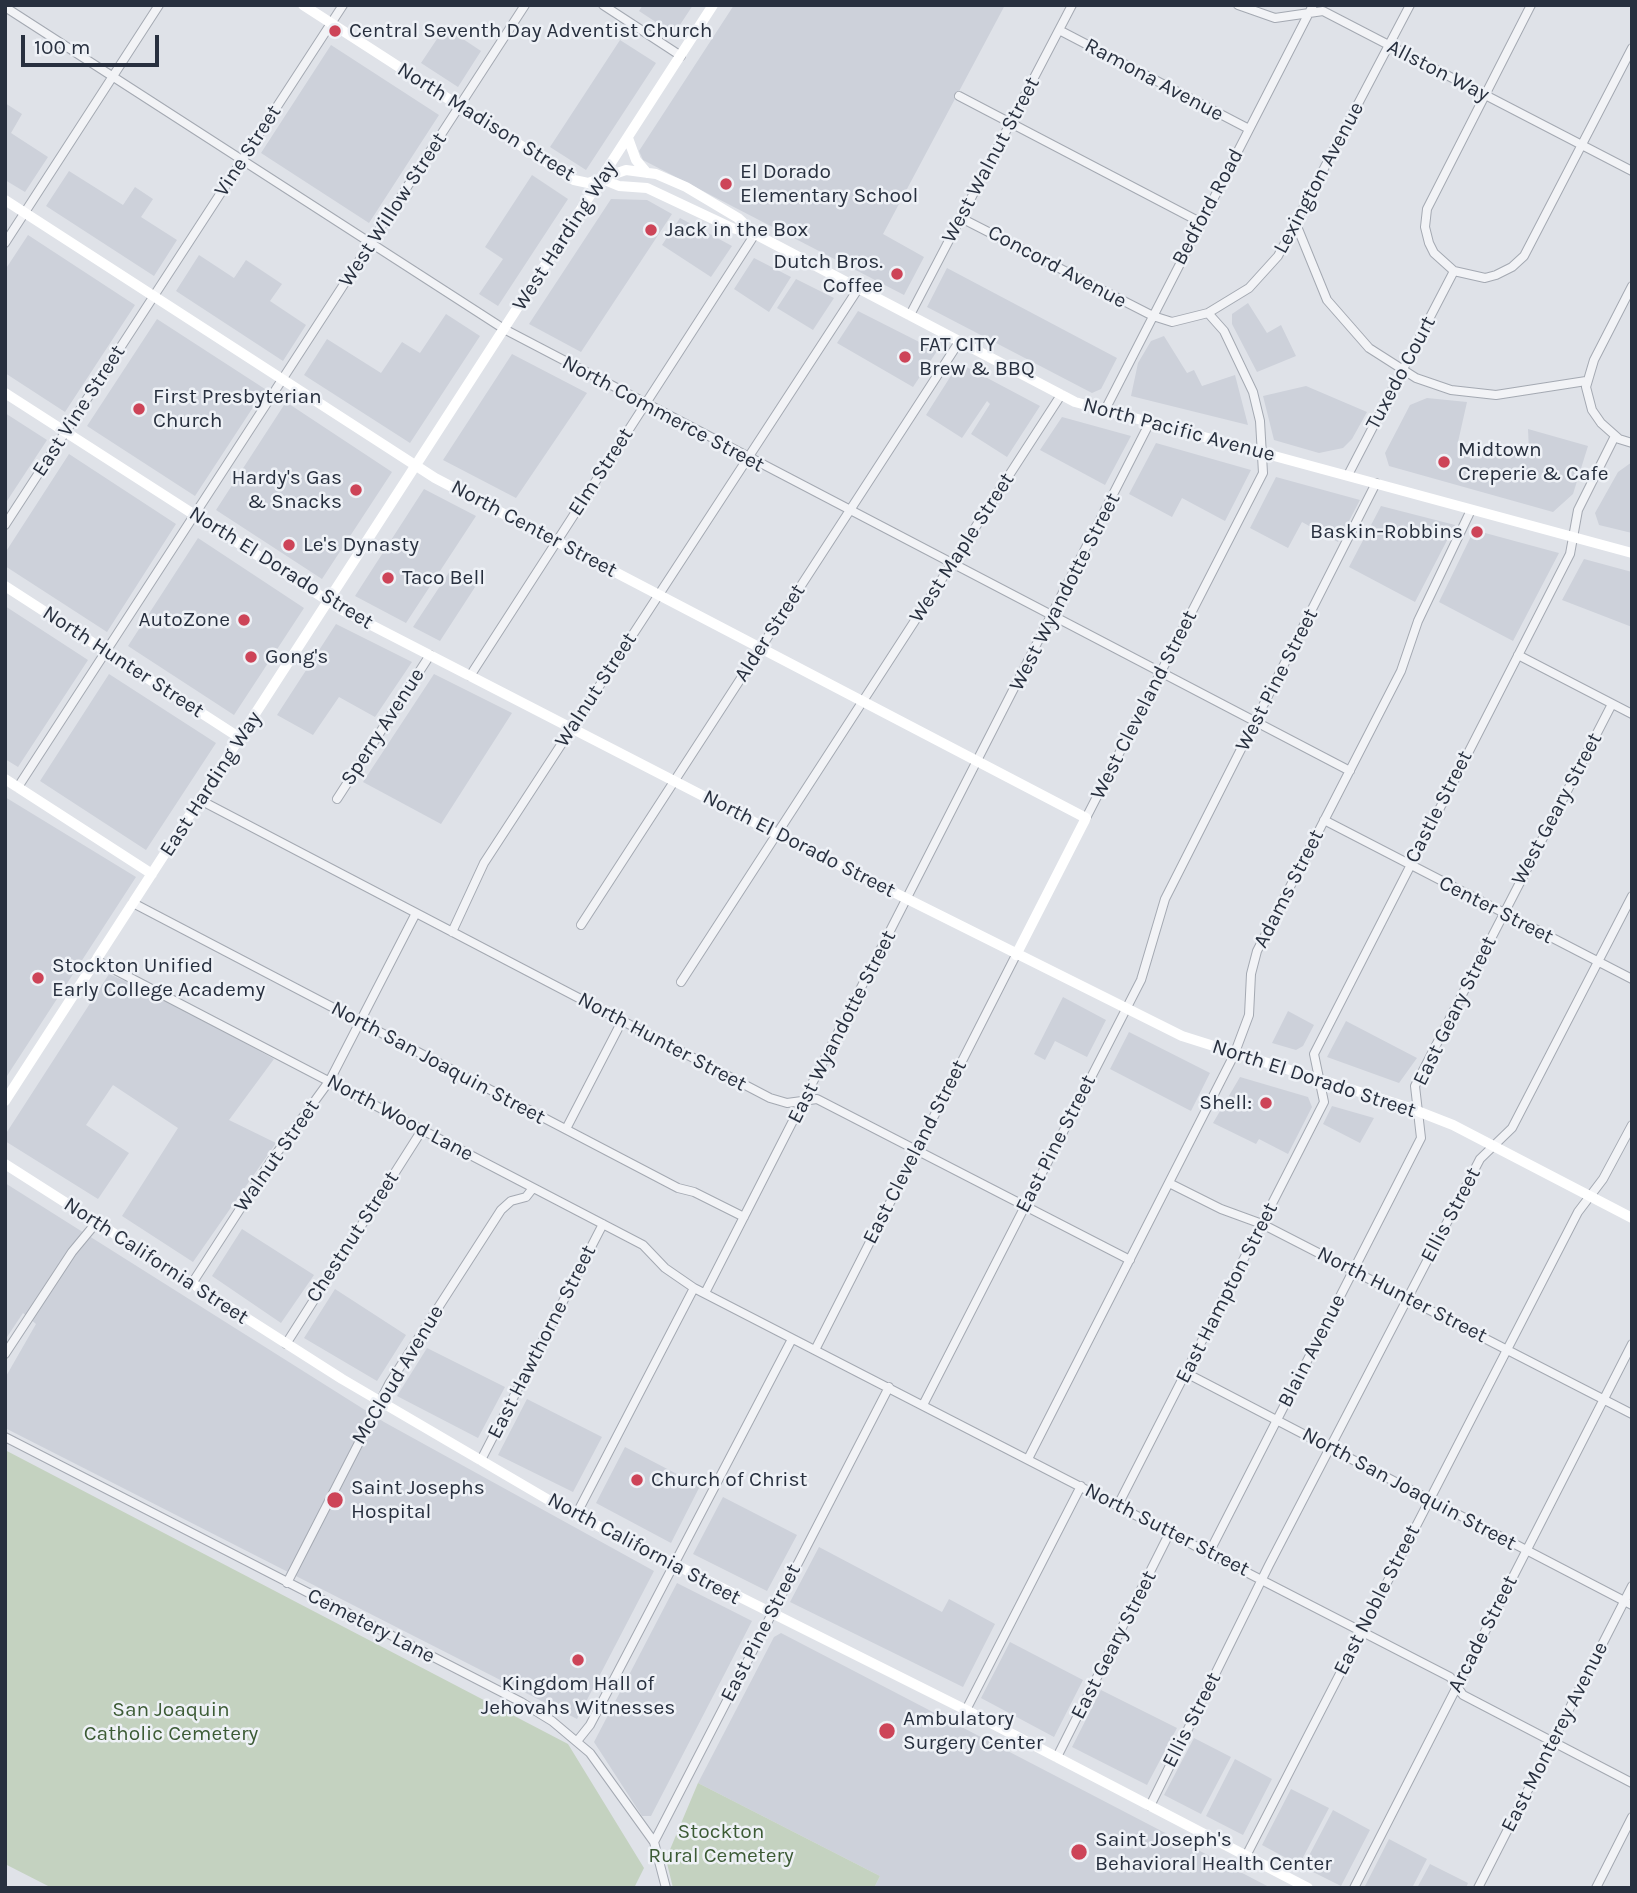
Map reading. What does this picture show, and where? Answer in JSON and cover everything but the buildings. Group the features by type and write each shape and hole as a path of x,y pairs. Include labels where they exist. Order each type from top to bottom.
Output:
{"street":[{"path":"5,243 159,5"},
{"name":"North Madison Street","path":"303,5 574,180 588,183 602,179"},
{"name":"Vine Street","path":"154,296 343,5"},
{"name":"West Willow Street","path":"18,787 525,5"},
{"path":"603,5 681,56"},
{"name":"West Harding Way","path":"416,466 713,5"},
{"name":"West Walnut Street","path":"910,315 1072,5"},
{"name":"Allston Way","path":"1238,5 1275,18 1311,9 1323,11 1632,171"},
{"name":"Lexington Avenue","path":"1153,316 1180,322 1208,313 1233,300 1261,278 1278,256 1296,224 1409,5"},
{"path":"1531,5 1426,214 1427,236 1434,253 1454,271 1485,278 1504,272 1518,262 1530,246 1632,48"},
{"name":"North Commerce Street","path":"5,7 504,329 644,405 1350,771"},
{"name":"Bedford Road","path":"1105,410 1311,9"},
{"name":"Ramona Avenue","path":"1059,30 1249,129"},
{"path":"959,96 1200,222"},
{"path":"628,138 636,160 647,173"},
{"name":"North Pacific Avenue","path":"602,179 626,170 647,173 686,187 738,218 755,234"},
{"name":"North Pacific Avenue","path":"602,179 619,186 647,188 732,228 755,234 1061,395 1105,410 1264,454 1632,553"},
{"name":"North Center Street","path":"5,200 416,466 1086,818"},
{"name":"Concord Avenue","path":"961,218 1153,316"},
{"path":"1296,224 1327,300 1368,348 1402,370 1433,385 1472,394 1515,394 1586,382"},
{"name":"Elm Street","path":"470,676 755,234"},
{"name":"Tuxedo Court","path":"1348,475 1454,271"},
{"path":"1632,286 1594,360 1586,382 1592,410 1615,436 1632,443"},
{"path":"658,594 858,289"},
{"name":"East Vine Street","path":"5,525 154,296"},
{"path":"1208,313 1223,331 1252,392 1264,454"},
{"name":"Alder Street","path":"581,925 959,342"},
{"name":"North El Dorado Street","path":"5,393 196,514 328,602 777,834 1182,1036 1234,1055 1417,1111 1496,1145 1632,1218"},
{"name":"West Maple Street","path":"681,982 1061,395"},
{"name":"West Wyandotte Street","path":"978,760 1150,422"},
{"name":"Castle Street","path":"1318,1079 1314,1054 1570,554 1578,510 1615,436"},
{"name":"West Cleveland Street","path":"1016,955 1263,472 1264,454"},
{"name":"East Harding Way","path":"5,1101 416,466"},
{"name":"West Pine Street","path":"1176,877 1377,483"},
{"name":"Adams Street","path":"1028,1459 1234,1055 1249,1015 1251,974 1257,951 1401,671 1418,621 1471,510"},
{"name":"North Hunter Street","path":"5,586 240,738"},
{"name":"Walnut Street","path":"452,932 484,863 658,594"},
{"path":"1518,654 1632,714"},
{"name":"Sperry Avenue","path":"337,799 430,655"},
{"name":"West Geary Street","path":"1503,914 1612,704"},
{"name":"East Wyandotte Street","path":"705,1293 978,760"},
{"path":"5,779 152,874"},
{"name":"North Hunter Street","path":"201,800 770,1098 784,1103 817,1099 1130,1261"},
{"name":"Center Street","path":"1324,820 1632,979"},
{"name":"East Pine Street","path":"923,1405 1141,979 1156,923 1176,877"},
{"name":"Ellis Street","path":"1150,1806 1407,1297 1480,1159 1512,1128 1632,896"},
{"name":"North San Joaquin Street","path":"133,903 678,1188 694,1192 744,1217"},
{"name":"Walnut Street","path":"191,1285 271,1161 330,1080 416,913"},
{"name":"East Geary Street","path":"1417,1111 1415,1086 1503,914"},
{"name":"East Cleveland Street","path":"814,1350 1016,955"},
{"name":"North Wood Lane","path":"96,960 643,1245 664,1268 694,1288"},
{"path":"566,1129 622,1021"},
{"name":"East Hampton Street","path":"1118,1505 1324,1102 1318,1079"},
{"name":"Blain Avenue","path":"1210,1551 1421,1138 1417,1111"},
{"name":"East Noble Street","path":"1246,1856 1578,1212 1603,1179 1632,1125"},
{"name":"Chestnut Street","path":"286,1344 422,1130"},
{"name":"North California Street","path":"5,1164 286,1344 576,1515 771,1615 966,1710 1308,1888"},
{"name":"North Hunter Street","path":"1169,1182 1221,1209 1262,1223 1632,1414"},
{"name":"McCloud Avenue","path":"287,1583 379,1401 501,1210 511,1201 526,1197 533,1188"},
{"path":"5,1354 72,1252 96,1223"},
{"name":"East Hawthorne Street","path":"481,1460 603,1224"},
{"path":"576,1515 694,1288"},
{"name":"North Sutter Street","path":"694,1288 1210,1551 1450,1677 1463,1695 1632,1783"},
{"path":"578,1740 590,1725 792,1339"},
{"name":"Arcade Street","path":"1354,1888 1632,1344"},
{"name":"North San Joaquin Street","path":"1186,1373 1628,1603"},
{"name":"East Pine Street","path":"654,1842 889,1387"},
{"name":"Cemetery Lane","path":"5,1437 521,1702 578,1740 654,1842 666,1888"},
{"path":"966,1710 1081,1486"},
{"name":"East Geary Street","path":"1057,1757 1170,1532"},
{"name":"East Monterey Avenue","path":"1478,1888 1552,1741 1628,1603 1632,1586"},
{"path":"1595,1888 1632,1817"}],"shaded area":[{"path":"643,5 693,5 674,34 639,11"},
{"path":"734,5 1005,5 883,234 924,257 904,295 643,160 639,151"},
{"path":"445,27 481,51 458,87 421,63"},
{"path":"620,40 656,63 586,170 550,147"},
{"path":"331,45 439,115 369,223 261,153"},
{"path":"5,103 22,114 11,133 48,157 25,192 5,180"},
{"path":"69,171 123,205 135,187 153,199 141,217 177,240 154,276 46,206"},
{"path":"532,175 568,199 498,306 479,294 503,259 485,247"},
{"path":"611,199 647,200 672,214 581,352 529,324"},
{"path":"680,218 732,246 711,277 662,245"},
{"path":"28,235 135,305 65,412 5,373 5,270"},
{"path":"199,255 234,278 246,260 282,284 270,301 306,325 283,361 176,291"},
{"path":"754,258 791,277 769,312 734,289"},
{"path":"947,268 1117,358 1101,389 1092,393 927,307"},
{"path":"796,279 834,298 813,330 777,308"},
{"path":"1248,303 1267,333 1281,325 1296,356 1257,372 1232,324 1232,314"},
{"path":"858,311 937,351 913,387 837,343"},
{"path":"446,314 480,336 410,443 304,375 327,339 381,373 402,342 420,353"},
{"path":"157,319 265,389 195,496 87,426"},
{"path":"1164,336 1187,373 1194,370 1202,386 1235,375 1248,425 1131,396 1138,363 1151,341"},
{"path":"512,354 587,393 516,498 443,460"},
{"path":"959,363 1040,406 1007,457 971,434 990,404 987,401 962,438 926,415"},
{"path":"1306,386 1367,412 1352,439 1343,448 1319,453 1274,440 1263,396"},
{"path":"1427,398 1467,402 1458,442 1500,454 1529,452 1528,429 1588,446 1573,494 1553,512 1389,466 1385,453 1410,405"},
{"path":"286,402 392,472 322,579 216,510"},
{"path":"5,413 47,440 5,504"},
{"path":"1062,417 1131,436 1105,485 1040,450"},
{"path":"1156,443 1251,470 1225,521 1182,498 1172,517 1129,494"},
{"path":"69,454 176,524 107,632 5,566 5,553"},
{"path":"1632,462 1632,533 1599,525 1595,513 1618,472"},
{"path":"1276,477 1360,500 1338,542 1302,522 1288,548 1250,528"},
{"path":"424,489 476,516 406,623 355,596"},
{"path":"1381,506 1455,525 1415,602 1349,567"},
{"path":"1474,530 1559,553 1513,641 1439,602"},
{"path":"198,538 304,608 234,715 128,646"},
{"path":"1584,559 1632,572 1632,627 1562,600"},
{"path":"452,568 477,584 440,641 413,627"},
{"path":"5,606 88,660 18,767 5,759"},
{"path":"336,624 412,662 375,717 339,697 313,735 277,715"},
{"path":"109,674 216,743 146,850 40,781"},
{"path":"434,674 512,713 441,824 363,782"},
{"name":"Stockton Unified Early College Academy","path":"5,797 136,877 5,1079"},
{"path":"109,974 162,997 274,1059 229,1120 276,1143 193,1262 122,1216 178,1128 113,1085 86,1125 129,1153 98,1199 5,1141 5,1135"},
{"path":"1063,997 1106,1020 1087,1057 1055,1041 1045,1060 1034,1054"},
{"path":"1288,1011 1314,1025 1303,1046 1296,1050 1272,1043"},
{"path":"1346,1021 1417,1058 1399,1083 1327,1057"},
{"path":"1129,1032 1210,1073 1191,1111 1110,1069"},
{"path":"1240,1077 1308,1097 1312,1107 1288,1154 1259,1139 1256,1144 1213,1123"},
{"path":"1332,1106 1374,1118 1360,1143 1323,1124"},
{"name":"Saint Josephs Hospital","path":"5,1183 384,1422 654,1571 577,1719 5,1428 5,1378 36,1324 23,1313 5,1340"},
{"path":"242,1229 314,1275 281,1323 212,1276"},
{"path":"335,1289 406,1335 377,1381 304,1338"},
{"path":"427,1348 505,1387 478,1438 397,1396"},
{"path":"527,1399 602,1437 573,1492 498,1455"},
{"path":"625,1447 700,1486 671,1543 596,1503"},
{"path":"723,1497 797,1535 767,1591 693,1554"},
{"path":"819,1547 942,1612 949,1599 995,1624 963,1687 790,1602"},
{"path":"677,1583 752,1621 651,1816 642,1816 594,1742"},
{"path":"781,1633 1271,1888 874,1888 880,1876 698,1783 774,1637"},
{"path":"1010,1642 1083,1680 1054,1737 981,1698"},
{"path":"1101,1690 1177,1728 1147,1785 1072,1747"},
{"path":"1194,1738 1231,1757 1201,1814 1164,1795"},
{"path":"1235,1759 1272,1779 1243,1835 1206,1816"},
{"path":"1291,1789 1329,1808 1299,1865 1262,1845"},
{"path":"1333,1810 1370,1830 1341,1886 1303,1867"},
{"path":"1389,1839 1427,1859 1412,1888 1364,1888"},
{"path":"1430,1864 1468,1883 1466,1888 1417,1888"}],"green space":[{"name":"San Joaquin Catholic Cemetery","path":"5,1450 568,1744 644,1868 634,1888 52,1888 5,1864"},
{"name":"Stockton Rural Cemetery","path":"698,1783 880,1876 874,1888 673,1888 666,1859"}],"place":[{"name":"Central Seventh Day Adventist Church","path":"335,31"},
{"name":"El Dorado Elementary School","path":"726,184"},
{"name":"Jack in the Box","path":"651,230"},
{"name":"Dutch Bros. Coffee","path":"897,274"},
{"name":"FAT CITY Brew & BBQ","path":"905,357"},
{"name":"First Presbyterian Church","path":"139,409"},
{"name":"Midtown Creperie & Cafe","path":"1444,462"},
{"name":"Hardy's Gas & Snacks","path":"356,490"},
{"name":"Baskin-Robbins","path":"1477,532"},
{"name":"Le's Dynasty","path":"289,545"},
{"name":"Taco Bell","path":"388,578"},
{"name":"AutoZone","path":"244,620"},
{"name":"Gong's","path":"251,657"},
{"name":"Stockton Unified Early College Academy","path":"38,978"},
{"name":"Shell:","path":"1266,1103"},
{"name":"Church of Christ","path":"637,1480"},
{"name":"Saint Josephs Hospital","path":"335,1500"},
{"name":"Kingdom Hall of Jehovahs Witnesses","path":"578,1660"},
{"name":"Ambulatory Surgery Center","path":"887,1731"},
{"name":"Saint Joseph's Behavioral Health Center","path":"1079,1852"}]}
